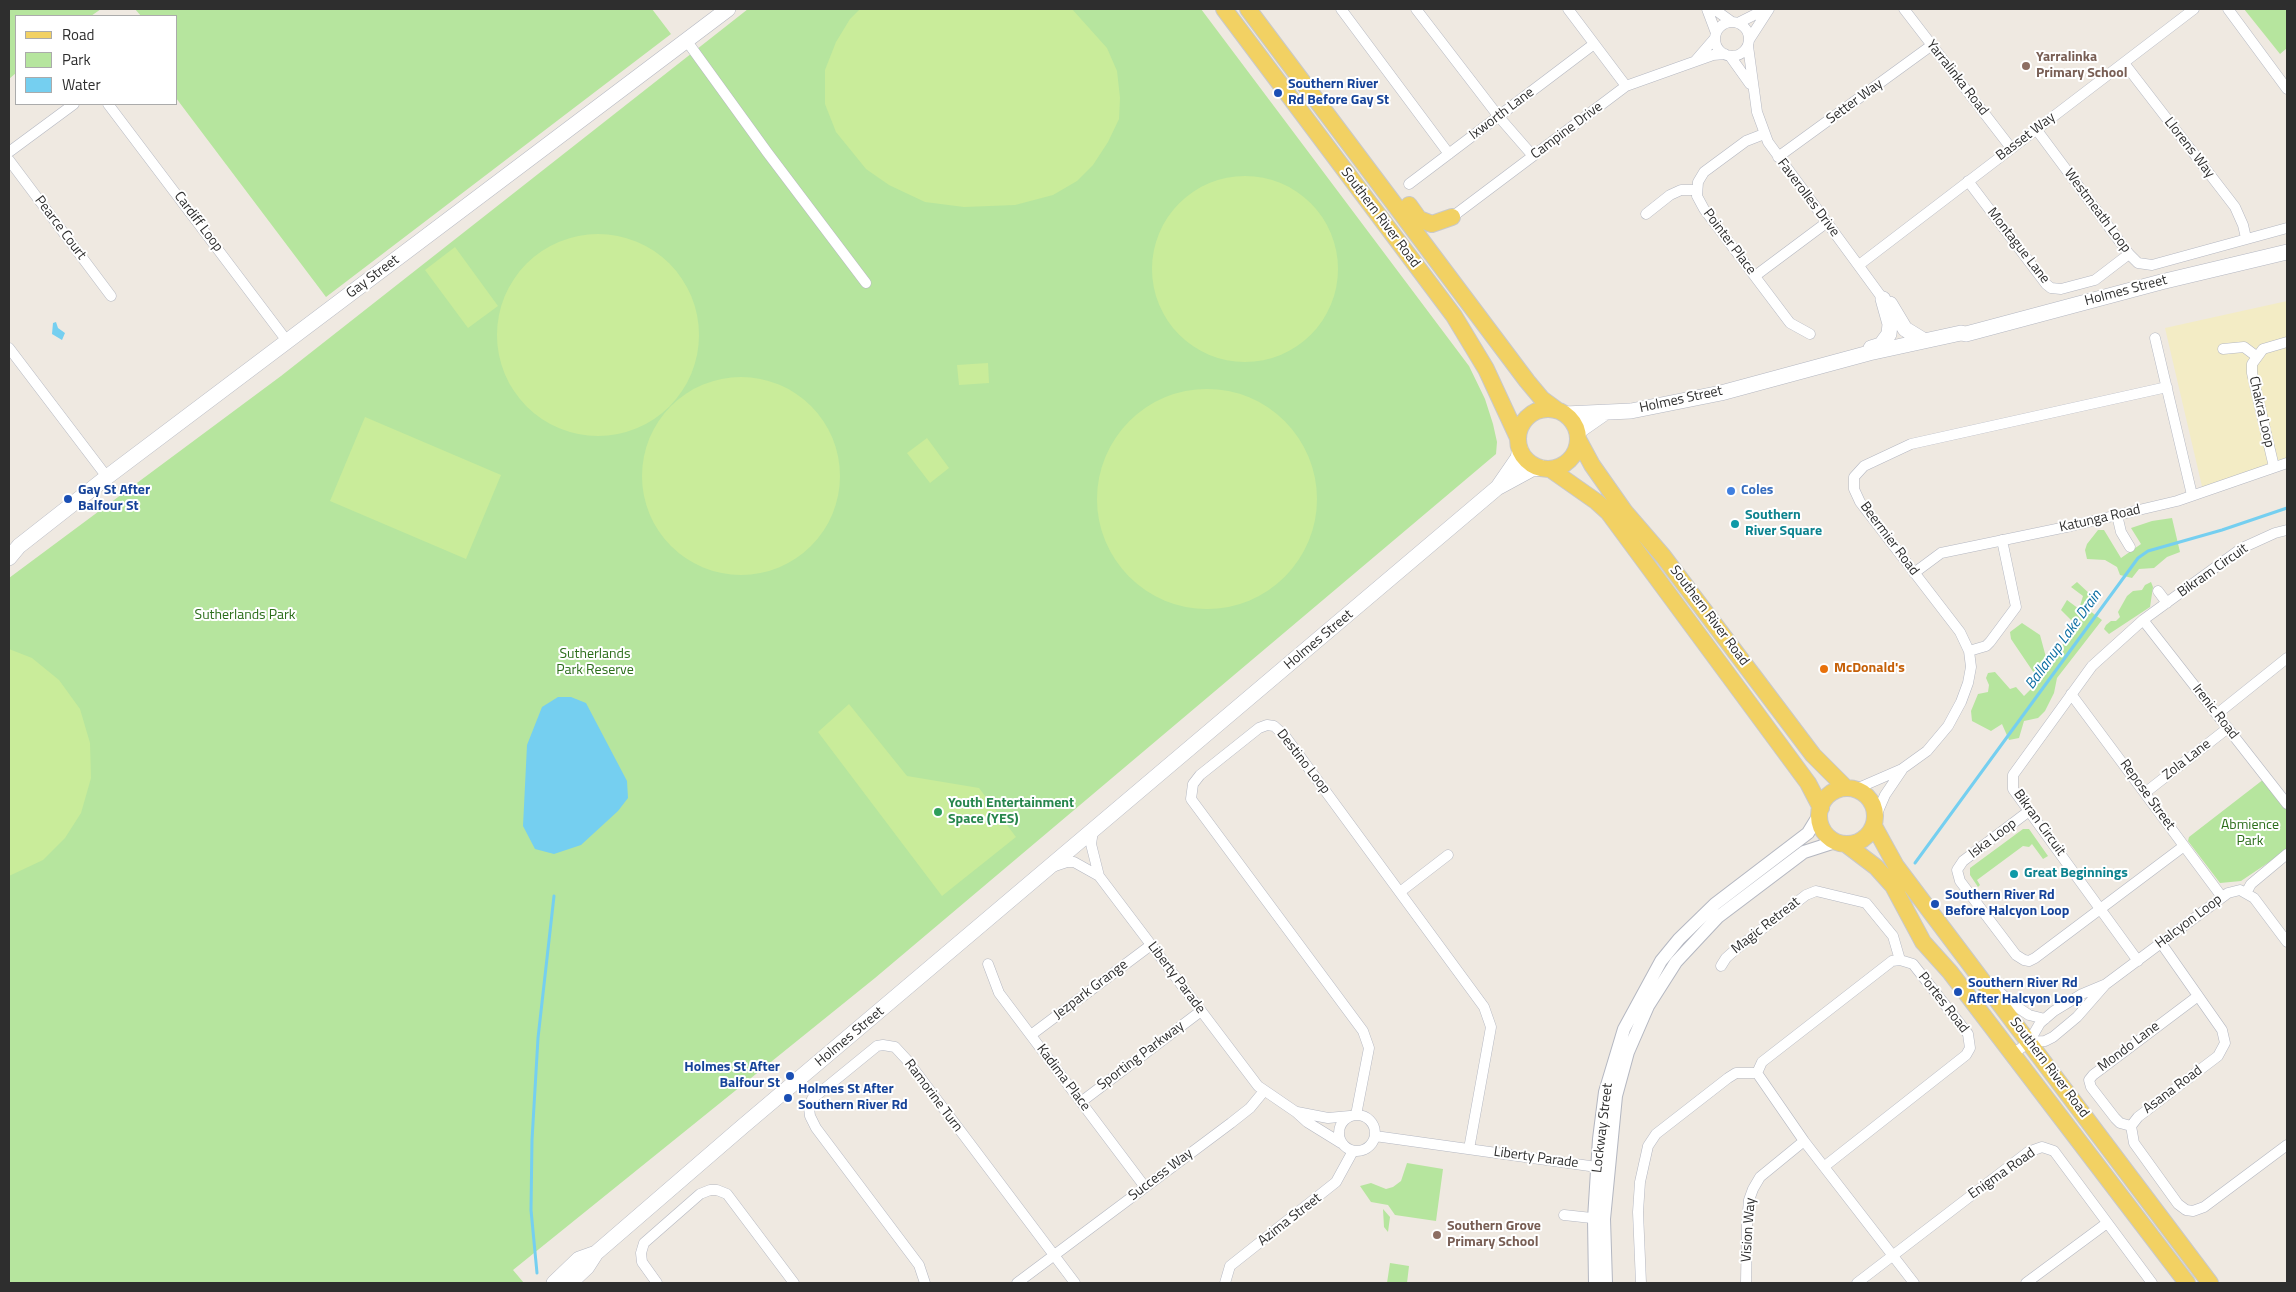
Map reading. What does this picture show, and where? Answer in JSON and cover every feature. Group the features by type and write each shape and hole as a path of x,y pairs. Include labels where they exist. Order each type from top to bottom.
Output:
{"main road":[{"name":"Gay Street","path":"9,558 14,548 728,9"},
{"name":"Southern River Road","path":"1252,10 1528,381 1542,399 1561,412"},
{"name":"Southern River Road","path":"1230,14 1454,316 1486,369 1519,444"},
{"path":"1365,162 1374,162 1378,166 1424,222 1437,223 1452,217"},
{"name":"Holmes Street","path":"1759,383 1770,383 1915,350 1962,337 1966,334 2161,282 2287,252"},
{"path":"1883,299 1893,308 1906,329 1923,340"},
{"path":"1796,372 1814,360 1863,350 1881,345 1886,341 1890,324 1883,299"},
{"name":"Holmes Street","path":"1561,412 1603,414 1651,407 1759,383 1923,340 1961,333 1966,334"},
{"path":"1543,409 1561,412 1572,421 1578,437 1574,454 1570,459 1558,467 1546,469 1533,465 1525,458 1519,444 1522,425 1531,414 1543,409"},
{"name":"Holmes Street","path":"1578,437 1580,430 1603,414"},
{"name":"Southern River Road","path":"1578,437 1592,465 1625,512 1663,556 1812,755 1851,789"},
{"name":"Holmes Street","path":"1497,488 1518,458 1519,444"},
{"name":"Holmes Street","path":"570,1283 587,1267 596,1253 989,917 1051,867 1139,790 1203,738 1497,488 1532,469 1546,469"},
{"name":"Southern River Road","path":"1546,469 1597,502 1613,519 1808,783 1820,811"},
{"path":"1840,789 1851,789 1870,800 1875,822 1866,838 1854,844 1841,843 1823,830 1820,811 1828,796 1840,789"},
{"name":"Holmes Street","path":"989,917 1037,867 1109,807 1139,790"},
{"name":"Southern River Road","path":"1875,822 1896,866 2210,1283"},
{"name":"Southern River Road","path":"1841,843 1876,867 1893,886 1923,942 1950,972 2186,1283"},
{"name":"Holmes Street","path":"554,1283 579,1258 596,1253"}],"street":[{"path":"1341,9 1449,154"},
{"path":"1416,9 1499,117 1533,156"},
{"path":"1568,9 1626,86"},
{"path":"1707,9 1717,48 1728,55 1740,54 1768,9"},
{"path":"1714,9 1747,30 1748,43"},
{"path":"1715,36 1721,25 1735,22 1768,9"},
{"name":"Yarralinka Road","path":"1904,9 2011,148"},
{"name":"Basset Way","path":"1859,265 2194,9"},
{"path":"2228,9 2287,89"},
{"path":"1230,14 1252,10"},
{"name":"Campine Drive","path":"1693,63 1715,36"},
{"path":"686,40 866,284"},
{"name":"Faverolles Drive","path":"1748,43 1752,87 1764,134 1778,157 1883,299"},
{"name":"Ixworth Lane","path":"1409,184 1594,44"},
{"name":"Setter Way","path":"1778,157 1932,46"},
{"name":"Campine Drive","path":"1452,217 1626,86 1714,55 1728,55"},
{"name":"Faverolles Drive","path":"1728,55 1752,87"},
{"name":"Llorens Way","path":"2124,63 2235,207 2244,225 2246,238"},
{"path":"9,152 73,105"},
{"name":"Cardiff Loop","path":"109,105 287,342"},
{"name":"Westmeath Loop","path":"2036,129 2129,254 2138,263 2152,265 2287,228"},
{"path":"1646,214 1670,195 1681,190 1696,190 1704,172 1746,141 1764,134"},
{"name":"Pearce Court","path":"9,160 111,296"},
{"name":"Montague Lane","path":"1968,181 2051,288 2061,289 2095,280 2129,254"},
{"name":"Pointer Place","path":"1696,190 1698,200 1704,209 1790,323 1810,334"},
{"path":"1755,276 1826,223"},
{"path":"2156,338 2192,495"},
{"name":"Chakra Loop","path":"2274,468 2252,373 2252,364 2256,356 2263,349 2287,342"},
{"name":"Chakra Loop","path":"2223,349 2244,347 2256,356"},
{"path":"9,348 107,477"},
{"name":"Beermier Road","path":"1851,789 1902,769 1927,751 1948,726 1968,683 1970,667 1969,651 1960,632 1860,502 1854,489 1854,476 1864,466 1911,444 2167,387"},
{"name":"Katunga Road","path":"1914,573 1942,553 2117,515 2192,495 2287,463"},
{"path":"2117,515 2121,532 2130,547"},
{"name":"Bikram Circuit","path":"2143,620 2242,548 2275,533 2287,530"},
{"path":"1969,651 1986,646 2016,607 2002,540"},
{"path":"2158,590 2167,603"},
{"name":"Bikran Circuit","path":"2138,961 2013,789 2012,775 2092,666 2143,620"},
{"name":"Irenic Road","path":"2143,620 2287,801"},
{"path":"2217,714 2287,658"},
{"name":"Repose Street","path":"2071,694 2146,792 2222,897"},
{"name":"Destino Loop","path":"1354,1116 1369,1048 1363,1031 1190,799 1192,784 1259,728 1274,726 1285,736 1484,1007 1491,1026 1469,1149"},
{"name":"Zola Lane","path":"2146,792 2228,728"},
{"name":"Beermier Road","path":"1875,822 1885,795 1902,769"},
{"name":"Lockway Street","path":"1595,1283 1603,1168 1605,1092 1613,1058 1624,1029 1661,961 1679,939 1715,904 1808,833 1820,811"},
{"name":"Iska Loop","path":"2029,811 1963,861 1957,870 1960,881 2016,955 2029,961 2100,908"},
{"path":"1093,831 1091,844 1099,876"},
{"name":"Lockway Street","path":"1603,1168 1623,1068 1633,1038 1663,980 1696,938 1718,917 1804,852 1841,843"},
{"path":"2100,908 2184,846"},
{"path":"2287,854 2252,884 2246,893 2254,898 2287,942"},
{"path":"1400,892 1448,855"},
{"name":"Liberty Parade","path":"1051,867 1074,862 1099,876 1253,1079 1264,1090 1307,1122 1341,1143"},
{"name":"Halcyon Loop","path":"2013,1054 2029,1042 2045,1019 2072,1000 2106,984 2228,893 2240,890 2246,893"},
{"name":"Magic Retreat","path":"1721,966 1726,958 1735,950 1806,896 1816,891 1866,903 1893,936 1900,960"},
{"name":"Asana Road","path":"2160,943 2222,1030 2225,1043 2218,1056 2138,1117 2131,1126 2134,1143 2178,1204 2186,1210 2193,1211 2204,1208 2287,1145"},
{"name":"Jezpark Grange","path":"1031,1035 1151,945"},
{"path":"1757,1073 1762,1062 1892,961 1900,960"},
{"name":"Portes Road","path":"1825,1166 1966,1055 1970,1048 1968,1034 1913,964 1900,960"},
{"name":"Kadima Place","path":"988,964 999,992 1145,1187"},
{"path":"1982,978 2029,1015 2045,1019"},
{"name":"Halcyon Loop","path":"2029,1042 2045,1041 2053,1037 2077,1017 2106,984"},
{"name":"Mondo Lane","path":"2131,1126 2115,1118 2091,1087 2090,1080 2092,1075 2198,996"},
{"name":"Sporting Parkway","path":"1081,1102 1201,1011"},
{"name":"Ramorine Turn","path":"925,1283 920,1265 816,1128 810,1116 809,1108 812,1100 877,1046 894,1047 907,1060 1075,1283"},
{"path":"1641,1283 1638,1205 1640,1182 1648,1146 1656,1134 1679,1114 1728,1078 1736,1073 1757,1073"},
{"path":"1757,1073 1804,1141 1914,1283"},
{"name":"Success Way","path":"1017,1283 1242,1115 1264,1090"},
{"name":"Liberty Parade","path":"1296,1112 1328,1118 1354,1116"},
{"path":"1354,1116 1370,1121 1375,1136 1369,1147 1359,1152 1353,1151 1341,1143 1339,1128 1344,1120 1354,1116"},
{"name":"Liberty Parade","path":"1375,1136 1603,1168"},
{"name":"Vision Way","path":"1746,1283 1746,1223 1749,1200 1753,1189 1760,1177 1804,1141"},
{"name":"Enigma Road","path":"1857,1283 2028,1152 2042,1147 2054,1151 2152,1283"},
{"name":"Azima Street","path":"1225,1283 1230,1266 1336,1182 1353,1151"},
{"path":"657,1283 642,1262 641,1253 644,1243 700,1194 710,1190 722,1190 727,1194 794,1283"},
{"path":"1564,1215 1599,1219"},
{"name":"Lockway Street","path":"1599,1219 1606,1283"},
{"path":"2026,1283 2108,1223"}],"green space":[{"path":"9,9 101,9 92,15 15,15 15,74 9,79"},
{"path":"135,9 652,9 671,34 326,297 178,101 178,15 140,15"},
{"name":"Sutherlands Park Reserve","path":"748,9 1201,9 1469,366 1485,399 1493,424 1497,442 1496,454 875,978 513,1270 524,1283 9,1283 9,578 281,376"},
{"path":"860,9 1072,9 1107,48 1117,71 1120,98 1119,119 1108,142 1093,165 1077,181 1053,195 1015,205 964,207 925,202 889,185 866,169 836,132 825,104 825,70 836,42 850,19"},
{"path":"2244,9 2287,9 2287,48 2280,54"},
{"path":"1245,176 1272,180 1289,187 1304,197 1317,210 1327,225 1334,242 1338,269 1334,296 1327,313 1317,328 1304,341 1289,351 1272,358 1245,362 1218,358 1201,351 1186,341 1173,328 1163,313 1156,296 1152,269 1156,242 1163,225 1173,210 1186,197 1201,187 1218,180"},
{"path":"598,234 618,236 637,242 654,251 676,271 691,296 697,315 699,335 697,355 691,374 682,391 662,413 637,428 618,434 598,436 578,434 559,428 542,419 520,399 505,374 499,355 497,335 499,315 505,296 514,279 534,257 559,242 578,236"},
{"path":"455,247 498,306 468,328 425,270"},
{"path":"988,363 989,383 959,385 957,365"},
{"path":"731,377 751,377 770,381 788,388 804,399 818,413 833,438 840,466 836,505 829,523 818,539 804,553 788,564 770,571 751,575 731,575 712,571 694,564 678,553 664,539 653,523 646,505 642,486 642,466 646,447 653,429 664,413 678,399 694,388 712,381"},
{"path":"1196,389 1218,389 1249,397 1268,407 1285,421 1299,438 1309,457 1315,477 1317,499 1315,521 1309,541 1299,560 1285,577 1268,591 1239,605 1218,609 1196,609 1175,605 1155,596 1137,584 1122,569 1110,551 1101,531 1097,510 1097,488 1101,467 1110,447 1122,429 1137,414 1155,402 1175,393"},
{"path":"365,417 501,475 466,559 330,501"},
{"path":"927,438 949,468 930,483 907,453"},
{"path":"2172,518 2180,552 2167,557 2154,568 2139,569 2132,578 2120,575 2117,567 2105,560 2087,559 2085,550 2087,544 2098,530 2104,530 2121,558 2141,544 2131,528 2152,521"},
{"path":"2077,582 2091,595 2090,611 2102,620 2057,678 2054,693 2045,711 2038,718 2024,721 2019,738 2009,740 2002,724 1991,731 1972,721 1971,711 1978,694 1988,692 1989,685 1986,678 1988,673 1995,672 2010,689 2016,687 2024,696 2034,686 2038,679 2011,639 2010,632 2022,623 2040,635 2047,661 2044,668 2077,626 2061,610 2067,600 2079,609 2083,596 2071,587"},
{"path":"2151,582 2153,587 2150,607 2109,634 2104,629 2111,621 2116,621 2120,617 2118,612 2127,596 2133,591 2142,590 2145,585"},
{"path":"9,649 32,658 59,680 80,709 90,743 91,778 81,813 65,838 43,860 9,876"},
{"name":"Youth Entertainment Space (YES)","path":"849,704 907,776 979,788 1016,837 942,896 818,732"},
{"name":"Abmience Park","path":"2264,779 2287,810 2287,850 2241,881 2220,883 2188,841 2189,837"},
{"path":"2023,829 2029,829 2048,856 2043,859 2032,844 2029,847 2023,846 1977,880 1980,885 1978,887 1970,875 1970,868"},
{"path":"1407,1163 1443,1169 1436,1221 1395,1215 1388,1205 1371,1202 1360,1186 1371,1183 1386,1189 1393,1187 1401,1181"},
{"path":"1383,1209 1390,1217 1388,1232 1384,1227"},
{"path":"1390,1263 1409,1266 1407,1283 1387,1283"}],"sand":[{"path":"2287,301 2287,465 2204,495 2165,328"}],"water":[{"path":"56,322 58,328 65,333 62,340 52,334 53,323"},
{"path":"558,697 571,697 586,703 627,781 628,798 618,811 581,845 554,854 535,849 523,826 527,745 542,707"}],"waterway":[{"name":"Ballanup Lake Drain","path":"1915,863 2138,558 2148,551 2222,530 2287,508"},
{"path":"537,1273 531,1210 532,1140 538,1038 554,896"}],"place":[{"name":"Yarralinka Primary School","path":"2026,66"},
{"name":"Southern River Rd Before Gay St","path":"1278,93"},
{"name":"Coles","path":"1731,491"},
{"name":"Gay St After Balfour St","path":"68,499"},
{"name":"Southern River Square","path":"1735,524"},
{"name":"McDonald's","path":"1824,669"},
{"name":"Youth Entertainment Space (YES)","path":"938,812"},
{"name":"Great Beginnings","path":"2014,874"},
{"name":"Southern River Rd Before Halcyon Loop","path":"1935,904"},
{"name":"Southern River Rd After Halcyon Loop","path":"1958,992"},
{"name":"Holmes St After Balfour St","path":"790,1076"},
{"name":"Holmes St After Southern River Rd","path":"788,1098"},
{"name":"Southern Grove Primary School","path":"1437,1235"}],"park label":[{"name":"Sutherlands Park","path":"245,616"}]}
